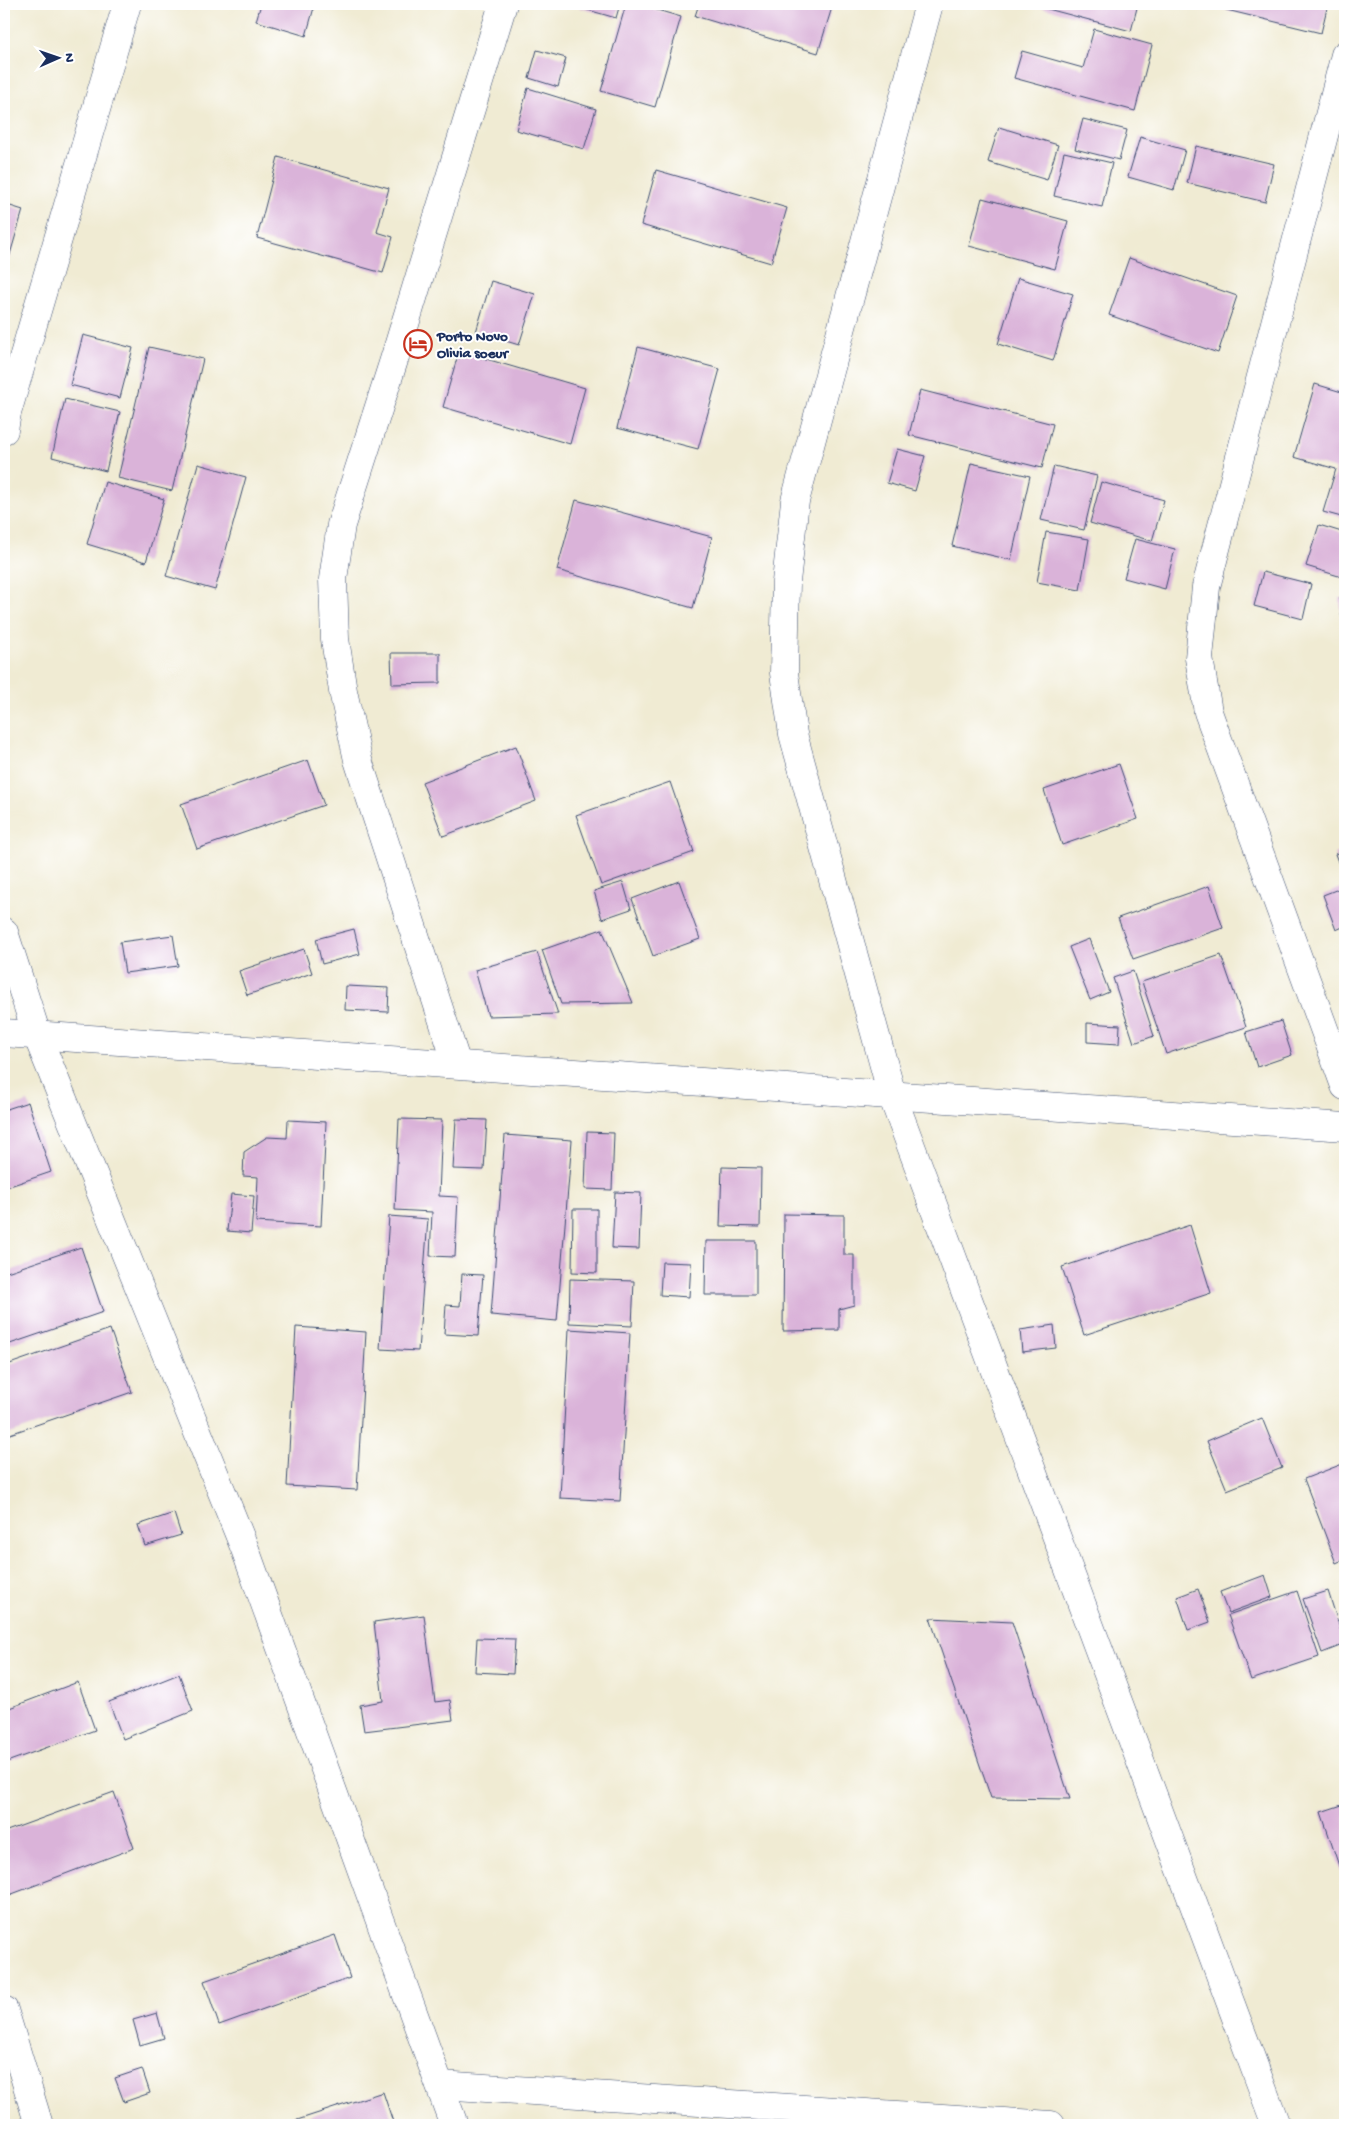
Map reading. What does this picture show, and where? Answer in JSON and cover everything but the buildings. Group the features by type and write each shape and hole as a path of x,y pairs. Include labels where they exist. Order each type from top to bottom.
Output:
{"street":[{"path":"5,419 127,4"},
{"path":"457,1064 358,760 343,691 336,639 333,579 341,525 394,360 503,4"},
{"path":"929,4 795,501 786,582 784,673 793,734 892,1095 1276,2125"},
{"path":"1345,54 1206,587 1199,658 1208,712 1345,1086"},
{"path":"4,932 37,1035 245,1549 454,2125"},
{"path":"4,1033 1345,1127"},
{"path":"4,2010 38,2125"},
{"path":"440,2085 1051,2125"}],"place":[{"name":"Porto Novo Olivia soeur","path":"418,344"}]}
